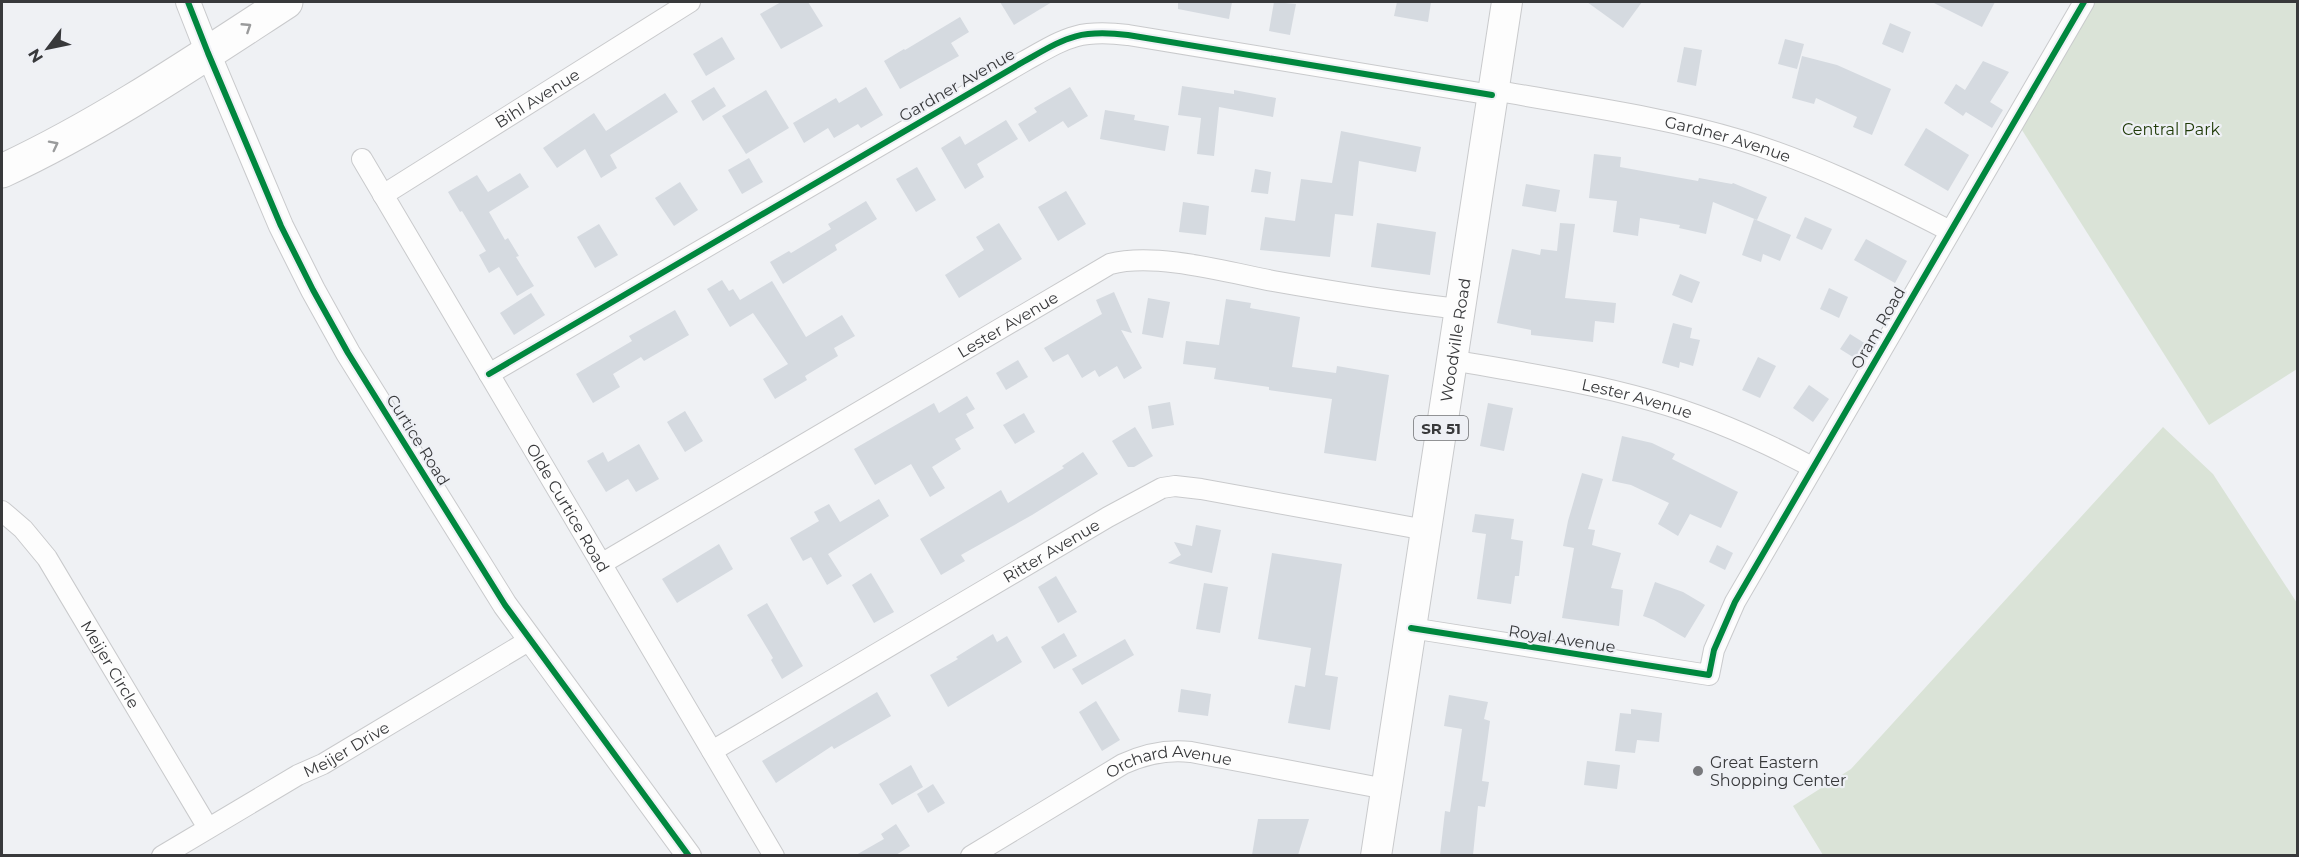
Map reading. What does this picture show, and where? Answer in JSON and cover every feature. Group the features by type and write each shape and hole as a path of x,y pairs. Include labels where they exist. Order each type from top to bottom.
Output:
{"highway":[{"path":"2,171 71,136 286,2"}],"main road":[{"name":"Woodville Road","path":"1376,855 1507,2"}],"street":[{"name":"Curtice Road","path":"188,2 207,53 281,226 348,353 499,596 689,855"},
{"name":"Bihl Avenue","path":"383,195 690,2"},
{"name":"Oram Road","path":"1709,675 1714,650 1735,602 2084,2"},
{"name":"Gardner Avenue","path":"489,374 1023,62 1076,34 1092,32 1128,35 1671,122 1740,140 1844,179 1950,231"},
{"name":"Olde Curtice Road","path":"362,159 774,855"},
{"name":"Lester Avenue","path":"601,564 1110,264 1133,260 1175,264 1330,291 1460,309"},
{"name":"Lester Avenue","path":"1452,360 1611,390 1653,401 1737,430 1812,467"},
{"name":"Ritter Avenue","path":"712,751 1098,523 1162,488 1175,486 1201,489 1426,530"},
{"name":"Meijer Circle","path":"2,511 23,529 47,558 208,828"},
{"name":"Royal Avenue","path":"1411,628 1709,675"},
{"name":"Meijer Drive","path":"162,855 297,775 323,764 530,640"},
{"name":"Orchard Avenue","path":"971,855 1123,764 1138,757 1165,751 1197,753 1386,789"}],"green space":[{"name":"Central Park","path":"2084,2 2297,2 2297,369 2209,425 2015,119"},
{"path":"2163,427 2213,474 2297,603 2297,855 1823,855 1793,806 1851,769"}],"building":[{"path":"781,2 808,2 823,26 781,49 760,14"},
{"path":"1000,2 1052,2 1014,25"},
{"path":"1178,2 1232,2 1229,19 1178,9"},
{"path":"1274,2 1296,4 1290,35 1269,31"},
{"path":"1397,2 1431,2 1428,22 1394,16"},
{"path":"1587,2 1642,2 1623,28"},
{"path":"1932,2 1995,2 1982,27"},
{"path":"960,17 969,32 951,43 959,56 900,89 884,61"},
{"path":"1890,23 1911,32 1903,53 1882,44"},
{"path":"722,37 735,59 706,76 693,54"},
{"path":"1785,39 1804,44 1797,69 1778,64"},
{"path":"1684,47 1702,50 1696,86 1677,82"},
{"path":"1802,56 1837,65 1891,89 1872,135 1853,127 1857,117 1816,98 1814,104 1792,98"},
{"path":"1983,61 2009,72 1990,102 2003,110 1992,128 1966,112 1963,116 1944,103 1956,84 1965,90"},
{"path":"1182,86 1234,94 1234,90 1276,98 1273,117 1219,107 1214,156 1197,154 1201,118 1178,115"},
{"path":"714,87 726,106 703,121 691,101"},
{"path":"866,87 883,115 861,128 858,124 834,138 828,128 804,143 793,123 836,98 839,103"},
{"path":"1070,87 1088,116 1068,128 1063,121 1029,142 1018,124 1037,112 1034,108"},
{"path":"766,90 789,128 746,154 722,116"},
{"path":"665,93 678,112 610,155 617,168 601,178 585,149 557,168 543,148 594,113 606,131"},
{"path":"1105,110 1135,115 1134,120 1169,126 1165,151 1100,139"},
{"path":"1006,120 1018,139 977,164 984,177 965,189 941,148 960,136 965,145"},
{"path":"1926,128 1969,155 1948,191 1904,165"},
{"path":"1341,131 1421,147 1416,172 1359,161 1353,216 1335,214 1330,257 1260,250 1265,217 1295,221 1301,179 1332,183"},
{"path":"1594,154 1621,157 1620,167 1698,181 1699,178 1733,183 1767,197 1757,220 1713,202 1706,234 1679,228 1680,225 1640,218 1638,236 1613,232 1617,201 1589,198"},
{"path":"749,158 763,182 742,194 728,170"},
{"path":"917,167 936,200 916,212 896,179"},
{"path":"1255,169 1271,172 1268,194 1251,192"},
{"path":"520,173 529,187 489,212 505,240 508,238 519,256 516,257 534,286 517,296 499,267 489,273 479,255 486,251 448,192 477,175 488,192"},
{"path":"680,182 698,210 674,226 655,198"},
{"path":"1526,184 1560,190 1556,212 1522,206"},
{"path":"1066,191 1086,224 1058,241 1038,207"},
{"path":"866,201 877,219 835,245 837,250 783,284 770,262 789,251 791,253 831,229 828,224"},
{"path":"1183,202 1209,206 1206,235 1179,232"},
{"path":"1805,217 1832,229 1822,250 1796,238"},
{"path":"1754,219 1791,235 1780,261 1763,254 1761,262 1742,255"},
{"path":"999,223 1022,259 959,298 945,275 984,250 976,237"},
{"path":"1377,223 1436,232 1430,275 1371,267"},
{"path":"1560,223 1575,224 1565,298 1616,303 1614,323 1595,321 1593,342 1531,335 1531,330 1497,323 1512,249 1540,255 1541,249 1557,251"},
{"path":"599,224 618,255 595,268 577,237"},
{"path":"1866,239 1907,261 1895,283 1854,260"},
{"path":"1680,274 1700,282 1692,303 1672,295"},
{"path":"722,280 729,291 733,289 740,300 772,281 806,337 842,315 855,336 834,348 838,356 805,376 807,380 775,399 763,379 788,364 753,313 730,327 707,289"},
{"path":"1829,288 1848,297 1839,318 1820,309"},
{"path":"1114,292 1132,333 1121,330 1142,368 1124,379 1117,366 1099,377 1095,370 1082,378 1068,354 1053,362 1044,348 1102,314 1096,300"},
{"path":"531,293 545,315 514,335 500,313"},
{"path":"1148,298 1170,302 1163,338 1142,334"},
{"path":"1226,299 1251,303 1250,308 1300,317 1292,367 1336,373 1337,366 1389,375 1376,461 1324,453 1332,399 1214,379 1216,368 1183,364 1186,341 1219,345"},
{"path":"675,310 689,335 644,361 641,357 613,374 620,387 593,403 576,374 632,341 629,336"},
{"path":"1673,323 1692,328 1690,338 1700,340 1693,366 1680,362 1679,368 1662,363"},
{"path":"1850,334 1866,344 1856,359 1840,349"},
{"path":"1758,357 1776,366 1760,398 1742,390"},
{"path":"1018,360 1028,377 1006,390 996,373"},
{"path":"1809,385 1829,399 1813,422 1793,408"},
{"path":"967,396 975,409 966,414 974,428 955,439 961,449 932,467 945,488 930,497 911,464 875,485 854,449 934,403 939,413"},
{"path":"1170,402 1174,425 1152,429 1148,406"},
{"path":"1488,403 1513,408 1504,451 1480,446"},
{"path":"685,411 703,441 685,452 667,422"},
{"path":"1024,413 1035,432 1015,444 1003,425"},
{"path":"1135,427 1153,456 1134,467 1128,467 1112,441"},
{"path":"1622,436 1652,443 1675,454 1672,459 1738,492 1721,528 1690,514 1678,536 1658,524 1669,503 1631,485 1612,481"},
{"path":"639,444 659,479 636,492 628,479 606,492 587,461 603,452 608,462"},
{"path":"1083,452 1098,474 961,555 965,561 941,575 920,539 1001,490 1008,503 1064,468 1062,466"},
{"path":"1582,473 1603,479 1588,529 1595,530 1592,545 1621,553 1611,588 1623,590 1619,626 1562,618 1574,548 1563,546"},
{"path":"879,499 889,516 828,554 842,576 827,585 811,557 803,561 790,538 819,521 814,512 829,504 840,522"},
{"path":"1475,514 1514,519 1511,539 1523,541 1519,576 1515,576 1511,604 1477,599 1486,534 1472,532"},
{"path":"1196,525 1221,530 1212,573 1168,563 1181,555 1174,542 1192,546"},
{"path":"719,544 733,569 677,603 662,579"},
{"path":"1717,545 1733,553 1725,570 1709,562"},
{"path":"1272,553 1342,564 1325,675 1338,677 1330,730 1288,723 1295,685 1305,687 1311,648 1258,639"},
{"path":"871,573 894,612 874,623 852,585"},
{"path":"1056,576 1077,612 1058,623 1038,587"},
{"path":"1655,582 1683,592 1705,605 1685,638 1643,616"},
{"path":"1204,583 1228,587 1220,633 1196,629"},
{"path":"767,603 803,666 782,679 771,660 773,658 747,615"},
{"path":"1064,633 1077,656 1054,669 1041,647"},
{"path":"993,634 997,642 1007,636 1022,662 948,707 930,675 958,659 956,657"},
{"path":"1125,639 1134,655 1082,685 1072,669"},
{"path":"1181,689 1211,694 1208,716 1178,712"},
{"path":"877,692 891,716 834,749 832,746 776,783 762,761"},
{"path":"1449,695 1488,702 1484,719 1490,721 1482,781 1489,782 1485,807 1478,806 1473,855 1440,855 1445,811 1450,812 1462,729 1444,726"},
{"path":"1096,701 1120,740 1102,751 1079,712"},
{"path":"1631,709 1662,713 1659,742 1637,740 1635,753 1615,751 1620,713 1631,714"},
{"path":"1587,761 1620,765 1617,789 1584,785"},
{"path":"911,765 923,787 892,805 879,784"},
{"path":"933,784 945,803 928,813 917,794"},
{"path":"1258,819 1309,819 1298,855 1252,855"},
{"path":"896,824 910,846 896,855 856,855 884,839 881,834"}],"cycle path":[{"path":"188,2 281,226 348,353 505,605 689,856"},
{"path":"1411,628 1709,675 1714,650 1735,602 2084,2"},
{"path":"489,374 1023,62 1072,37 1096,33 1128,35 1492,95"}],"place":[{"name":"Great Eastern Shopping Center","path":"1698,771"}]}
